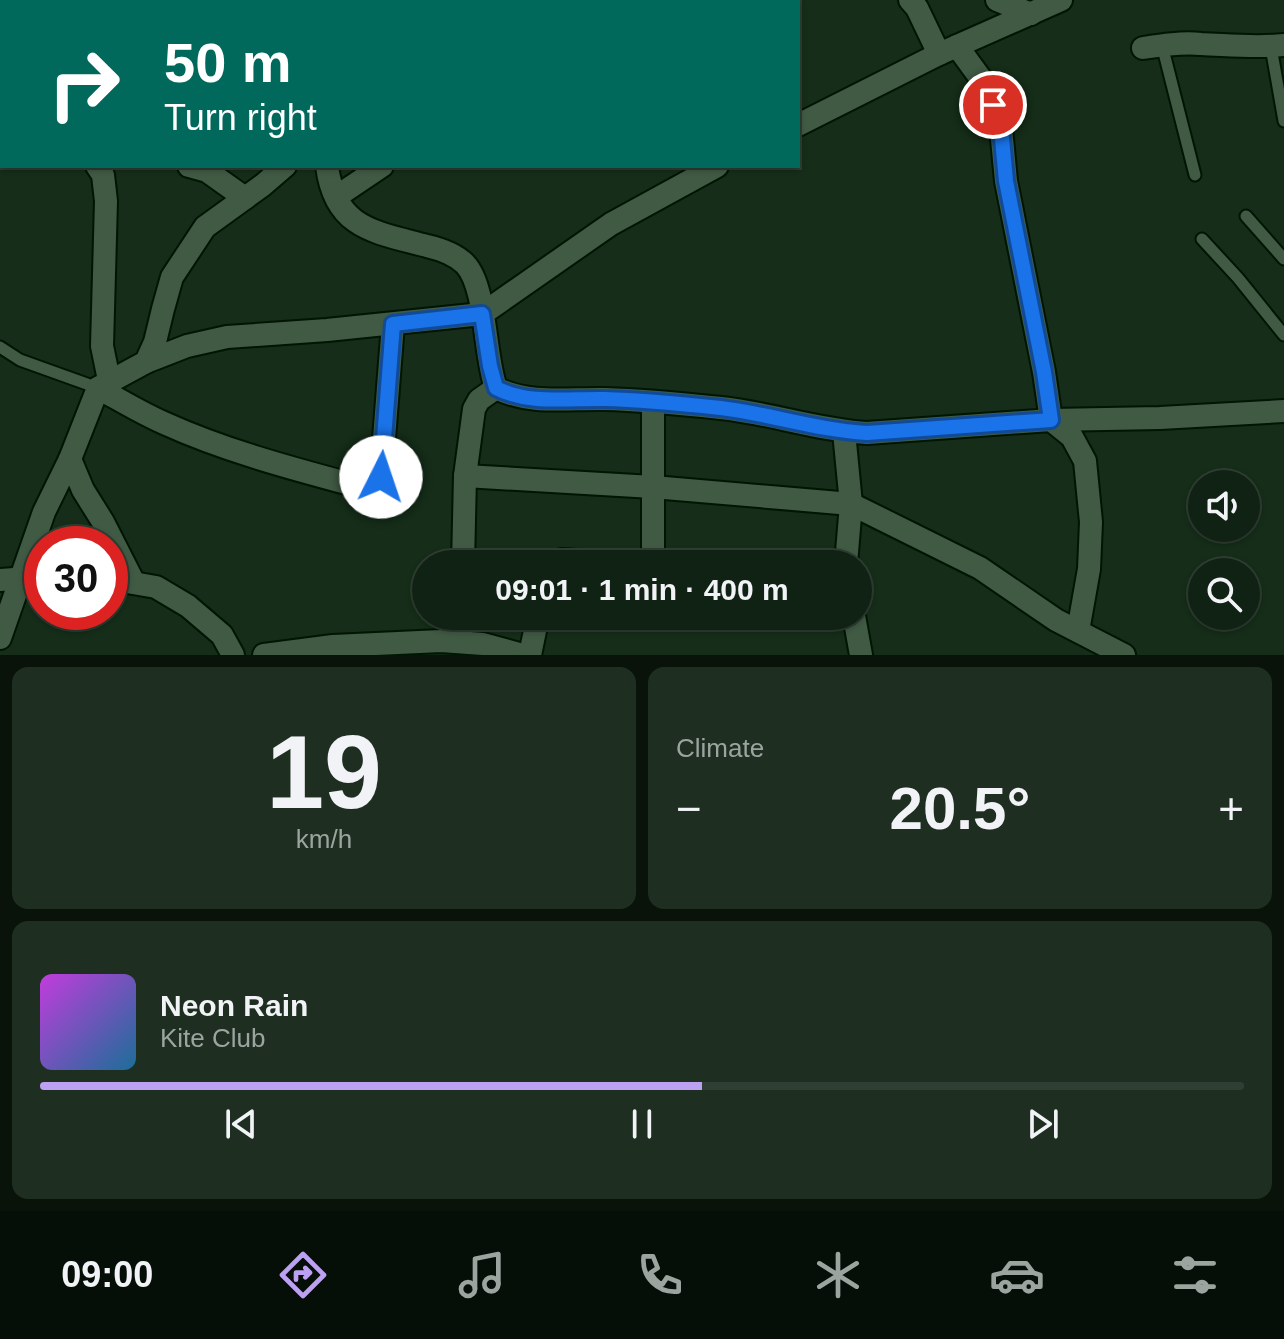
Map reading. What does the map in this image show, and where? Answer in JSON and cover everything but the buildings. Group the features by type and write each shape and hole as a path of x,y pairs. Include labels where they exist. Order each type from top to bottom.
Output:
{"street":[{"path":"910,0 948,50 984,83 1001,128 1006,181 1051,420 1072,437 1085,461 1091,522 1089,569 1078,631"},
{"path":"997,0 1031,14"},
{"path":"800,124 948,50 1061,0"},
{"path":"1153,46 1199,43 1239,47 1278,46"},
{"path":"0,638 44,512 104,384 102,346 106,201 100,168"},
{"path":"196,168 207,171 245,198"},
{"path":"146,362 155,342 172,277 205,227 282,168"},
{"path":"327,168 329,184 340,207 354,221 372,231 439,249 465,264 477,287 496,388 507,394 724,408 844,432 867,433 1051,420 1284,411"},
{"path":"336,197 379,168"},
{"path":"104,384 146,362 187,346 227,337 482,314 611,224 713,168"},
{"path":"104,384 163,423 273,463 372,490 381,477 393,324"},
{"path":"463,550 465,476 474,409 479,400 496,388"},
{"path":"653,402 653,550"},
{"path":"844,432 851,504 847,550"},
{"path":"70,459 83,490 134,583"},
{"path":"465,476 653,487 851,504 980,568 1056,620 1124,655"},
{"path":"128,582 156,587 188,606 222,635 233,655"},
{"path":"460,630 460,641"},
{"path":"530,655 535,630"},
{"path":"857,630 861,655"},
{"path":"264,655 333,646 460,641 523,655"}],"lane":[{"path":"1153,46 1195,175"},
{"path":"1278,46 1284,121"},
{"path":"1246,216 1284,259"},
{"path":"1202,239 1284,335"},
{"path":"0,347 20,360 104,384"}],"route":[{"path":"381,477 393,324 482,314 496,388 520,397 608,399 724,408 844,432 867,433 1051,420 1006,181 1001,128 993,105"}]}
